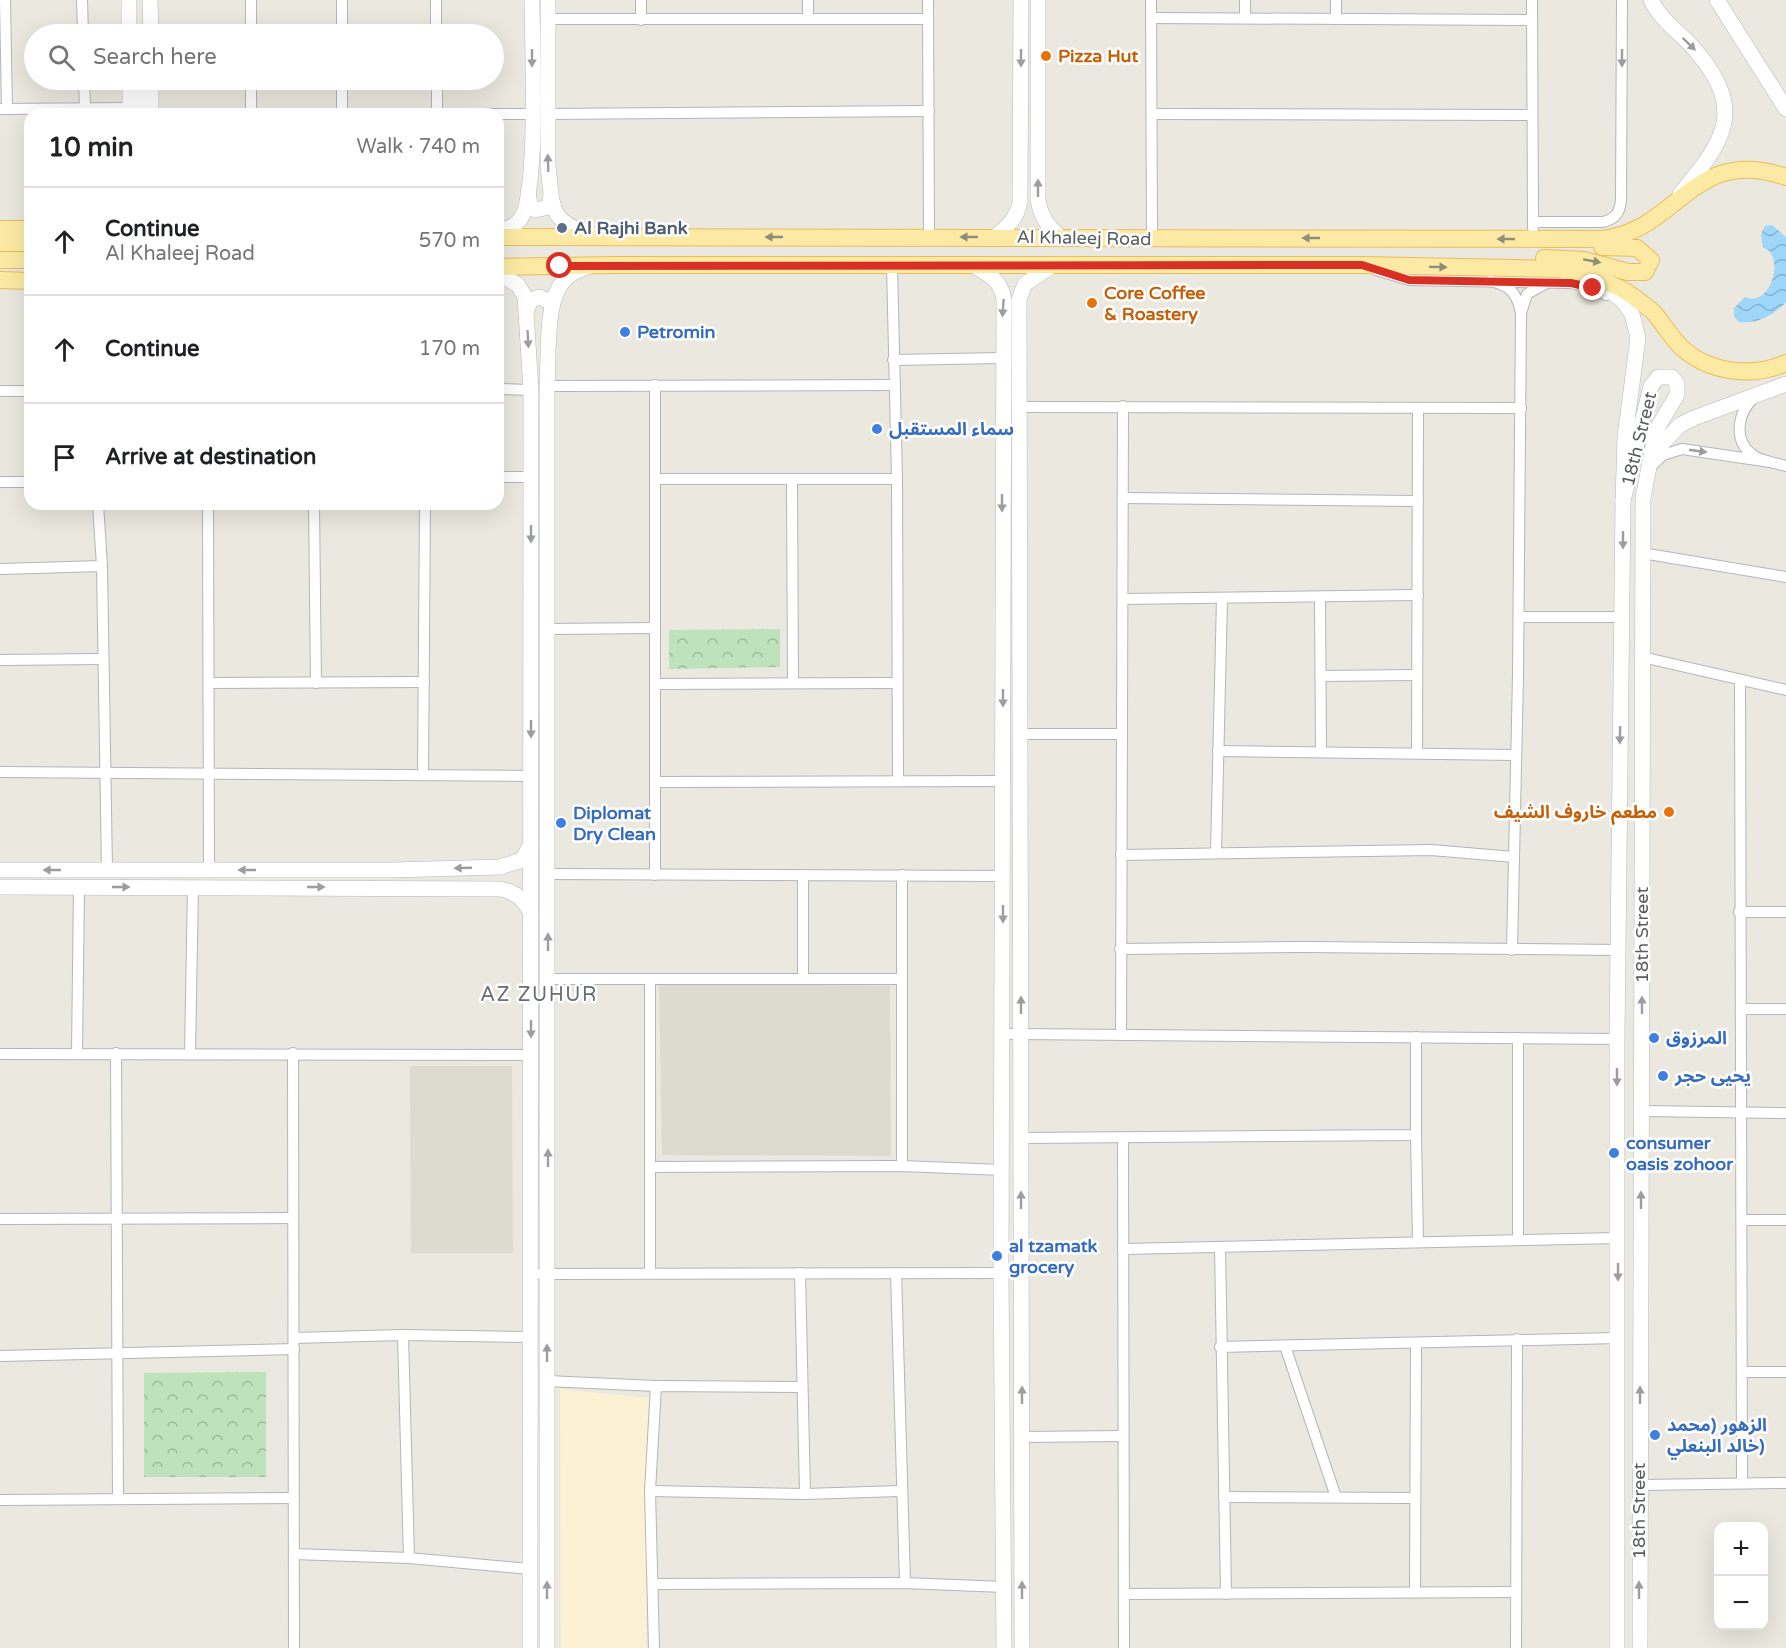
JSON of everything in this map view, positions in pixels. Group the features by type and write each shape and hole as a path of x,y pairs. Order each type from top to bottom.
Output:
{"main road":[{"name":"Al Khaleej Road","path":"504,239 995,237 1152,239 1533,230 1612,238 1635,230 1710,177 1724,172 1757,170 1786,177"},
{"path":"0,229 24,229"},
{"path":"1472,267 1510,259 1566,258 1601,263 1628,272 1645,272 1651,260 1637,248 1570,246 1533,230"},
{"path":"0,243 24,243"},
{"path":"504,259 560,266"},
{"path":"0,260 24,260"},
{"name":"Al Khaleej Road","path":"504,267 1362,265 1560,269 1586,275 1625,291 1655,314 1681,346 1694,357 1716,367 1745,372 1786,363"},
{"path":"0,280 24,281"}],"street":[{"path":"5,0 4,109 24,109"},
{"path":"82,0 83,24"},
{"path":"129,0 129,24"},
{"path":"150,0 151,24"},
{"path":"251,0 251,24"},
{"path":"342,0 342,24"},
{"path":"436,0 436,24"},
{"path":"504,229 522,217 528,192 532,114 532,0"},
{"path":"548,0 548,166 555,212 564,224 597,237"},
{"path":"640,20 641,0"},
{"path":"808,0 808,19"},
{"path":"928,0 929,237"},
{"path":"995,237 1010,225 1018,213 1020,202 1021,0"},
{"path":"1038,0 1038,200 1040,213 1047,226 1061,238"},
{"path":"1151,0 1152,239"},
{"path":"1245,0 1245,18"},
{"path":"1336,0 1336,19"},
{"path":"1532,0 1533,230 1610,221 1618,213 1621,200 1622,0"},
{"path":"1651,0 1668,24 1697,51 1718,84 1725,109 1722,137 1708,160 1669,207"},
{"path":"1717,0 1786,109"},
{"path":"1152,18 1532,20"},
{"path":"548,19 928,19"},
{"path":"84,90 85,108"},
{"path":"129,90 130,108"},
{"path":"136,90 141,108"},
{"path":"149,108 150,90"},
{"path":"251,90 251,108"},
{"path":"342,90 342,108"},
{"path":"436,90 437,108"},
{"path":"548,114 929,111"},
{"path":"504,114 532,114"},
{"path":"1152,114 1532,115"},
{"path":"528,192 530,205 540,210 546,209 551,204 551,191"},
{"path":"547,1648 547,386 552,308 556,291 563,280 591,265"},
{"path":"973,265 994,277 1000,284 1004,301 1002,336 1001,1273 1004,1648"},
{"path":"1362,265 1409,280 1571,283 1593,288 1612,299 1628,322 1632,354 1621,422 1619,467 1623,501"},
{"path":"892,266 897,479 898,781"},
{"path":"1022,1648 1019,346 1021,290 1032,278 1051,266"},
{"path":"1586,275 1623,301 1632,314 1638,338 1625,437 1623,501 1617,1039 1617,1648"},
{"path":"504,277 518,285 525,297 531,390 530,1648"},
{"path":"1490,281 1512,289 1519,302 1521,313 1519,617 1512,950"},
{"path":"1521,313 1527,294 1548,283"},
{"path":"527,309 531,300 539,297 549,301 552,308"},
{"path":"1002,336 1012,338 1019,346"},
{"path":"893,360 1002,358"},
{"name":"18th Street","path":"1623,501 1651,386 1658,376 1672,377 1677,382 1677,395 1656,430 1647,464 1643,498 1640,1648"},
{"path":"1647,464 1680,425 1786,384"},
{"path":"655,385 655,875"},
{"path":"547,386 895,385"},
{"path":"504,389 531,390"},
{"path":"0,391 24,391"},
{"path":"1759,394 1743,411 1740,434 1747,450 1754,456 1770,462"},
{"path":"1121,1035 1123,406"},
{"path":"1019,407 1521,408"},
{"path":"1417,753 1418,408"},
{"path":"1647,464 1663,455 1682,449 1786,466"},
{"path":"504,477 531,477"},
{"path":"656,479 897,479"},
{"path":"792,479 793,683"},
{"path":"0,482 24,482"},
{"path":"1123,498 1418,501"},
{"path":"98,510 102,566 107,870"},
{"path":"208,510 209,870"},
{"path":"314,510 316,683"},
{"path":"423,774 425,510"},
{"path":"1642,553 1786,577"},
{"path":"0,568 102,566"},
{"path":"1123,599 1418,595"},
{"path":"1320,597 1321,752"},
{"path":"1216,853 1222,598"},
{"path":"1519,617 1622,617 1629,621 1633,635 1634,698 1642,735"},
{"path":"548,629 654,628"},
{"path":"1642,657 1786,690"},
{"path":"0,660 103,659"},
{"path":"1321,676 1417,675"},
{"path":"1740,680 1738,912 1741,1009 1742,1483"},
{"path":"209,683 424,682"},
{"path":"655,684 897,683"},
{"path":"1020,734 1122,734"},
{"path":"1218,751 1516,755"},
{"path":"0,772 531,776 537,777 540,781 540,812 548,842"},
{"path":"655,782 1003,781"},
{"path":"0,870 500,867 522,860 531,844"},
{"path":"1121,855 1431,850 1514,857"},
{"path":"500,867 509,872 510,880 505,887 500,889"},
{"path":"548,874 1002,876"},
{"path":"803,875 803,979"},
{"path":"902,875 902,1166"},
{"path":"0,887 500,889 510,891 522,899 531,914"},
{"path":"77,1053 79,887"},
{"path":"190,1053 193,887"},
{"path":"1738,912 1786,912"},
{"path":"1120,949 1303,947 1618,950"},
{"path":"548,979 901,979"},
{"path":"651,979 651,1273"},
{"path":"1741,1009 1786,1009"},
{"path":"1003,1034 1617,1039"},
{"path":"1416,1037 1418,1242"},
{"path":"1518,1038 1518,1239"},
{"path":"116,1053 118,1499"},
{"path":"293,1053 294,1648"},
{"path":"0,1054 531,1055"},
{"path":"1642,1111 1786,1113"},
{"path":"1021,1138 1416,1135"},
{"path":"1123,1138 1124,1648"},
{"path":"651,1167 902,1166 1002,1170"},
{"path":"0,1219 293,1218"},
{"path":"1742,1220 1786,1220"},
{"path":"1123,1249 1618,1238"},
{"path":"1220,1246 1226,1594"},
{"path":"800,1273 805,1494"},
{"path":"896,1273 904,1583"},
{"path":"531,1274 1001,1273"},
{"path":"0,1356 118,1353 294,1344 403,1335 531,1337"},
{"path":"403,1335 409,1558"},
{"path":"1220,1347 1618,1338"},
{"path":"1516,1648 1517,1339"},
{"path":"1415,1592 1416,1342"},
{"path":"1285,1346 1336,1497"},
{"path":"1742,1372 1786,1372"},
{"path":"1618,1379 1627,1444 1629,1482 1633,1487 1639,1485 1786,1484"},
{"path":"547,1381 656,1386 802,1387"},
{"path":"654,1648 650,1491 656,1386"},
{"path":"1022,1437 1123,1436"},
{"path":"650,1491 805,1494 900,1491"},
{"path":"1224,1497 1415,1498"},
{"path":"0,1500 294,1498"},
{"path":"294,1554 409,1558 530,1569"},
{"path":"653,1584 904,1583 1004,1587"},
{"path":"1124,1594 1516,1592"}],"shaded area":[{"path":"659,983 890,986 891,1156 662,1155"},
{"path":"410,1066 512,1066 513,1253 411,1253"},
{"path":"560,1389 649,1398 646,1648 561,1648"}],"green space":[{"path":"780,629 780,667 669,669 669,630"},
{"path":"266,1372 266,1477 144,1477 144,1373"}],"water":[{"path":"1772,225 1786,237 1786,302 1765,318 1753,322 1740,322 1734,317 1734,308 1745,297 1754,299 1762,295 1772,280 1774,260 1770,252 1763,247 1761,234 1765,226"}],"place":[{"name":"Pizza Hut","path":"1046,56"},
{"name":"Al Rajhi Bank","path":"562,228"},
{"name":"Core Coffee & Roastery","path":"1092,303"},
{"name":"Petromin","path":"625,332"},
{"name":"سماء المستقبل","path":"877,429"},
{"name":"مطعم خاروف الشيف","path":"1669,812"},
{"name":"Diplomat Dry Clean","path":"561,823"},
{"name":"المرزوق","path":"1654,1038"},
{"name":"يحيى حجر","path":"1663,1076"},
{"name":"consumer oasis zohoor","path":"1614,1153"},
{"name":"al tzamatk grocery","path":"997,1256"},
{"name":"الزهور (محمد خالد البنعلي)","path":"1655,1435"}],"district":[{"name":"AZ ZUHUR","path":"539,994"}],"route":[{"path":"560,266 1362,265 1409,280 1571,283 1593,288"}]}
